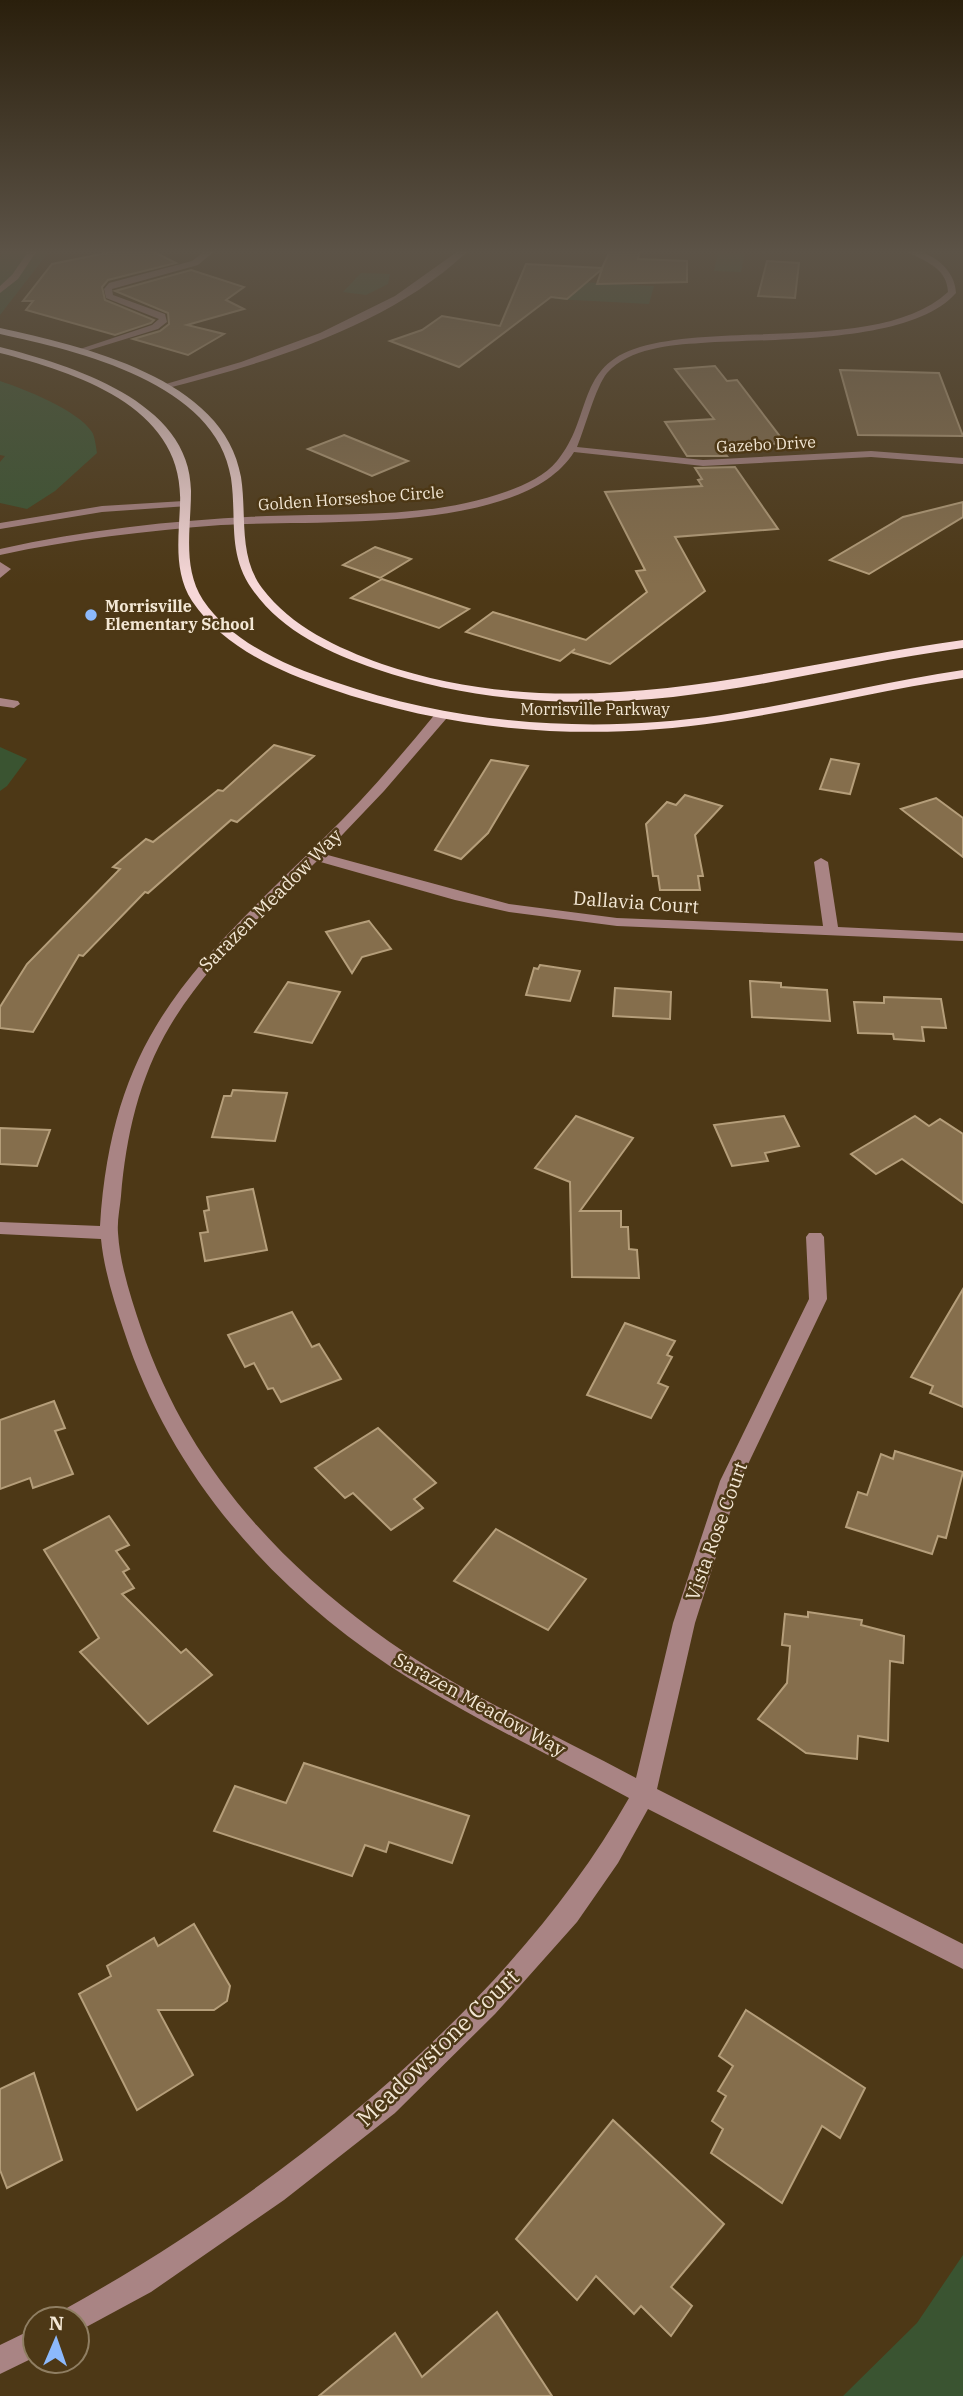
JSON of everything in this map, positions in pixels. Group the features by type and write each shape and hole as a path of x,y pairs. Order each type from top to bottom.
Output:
{"main road":[{"name":"Morrisville Parkway","path":"33,361 81,375 112,390 152,419 169,437 179,454 186,485 182,559 190,585 208,614 261,656 328,685 380,702 441,716 502,724 558,727 686,723 963,674"},
{"name":"Morrisville Parkway","path":"106,361 164,386 195,409 226,447 233,465 240,521 240,556 269,604 295,628 372,666 482,690 605,697 671,694 963,644"}],"street":[{"path":"164,386 248,361"},
{"name":"Golden Horseshoe Circle","path":"0,552 80,535 240,521 421,512 485,502 516,492 540,480 565,461 601,374 617,361"},
{"name":"Gazebo Drive","path":"571,449 703,463 871,454 963,461"},
{"path":"0,526 103,509 184,504"},
{"path":"0,565 5,569 0,575"},
{"name":"Sarazen Meadow Way","path":"441,716 396,771 315,856 222,944 164,1021 146,1057 122,1120 114,1165 109,1233 135,1344 170,1422 211,1485 263,1549 350,1626 417,1672 643,1794 963,1957"},
{"name":"Dallavia Court","path":"315,856 460,897 563,917 963,937"},
{"path":"821,862 831,932"},
{"path":"0,1228 109,1233"},
{"name":"Vista Rose Court","path":"643,1794 684,1623 730,1481 818,1299 815,1237"},
{"name":"Meadowstone Court","path":"91,2310 141,2282 274,2189 386,2104 486,2005 568,1914 610,1855 643,1794"},
{"path":"0,2360 21,2349"}],"green space":[{"path":"0,381 63,408 85,424 92,432 95,442 97,453 55,491 27,509 0,503 0,462 5,456 0,455"},
{"path":"0,747 27,759 7,786 0,791"},
{"path":"963,2255 963,2396 843,2396 917,2323"}],"building":[{"path":"443,361 467,361 459,367"},
{"path":"715,366 727,381 737,380 785,443 721,448 727,456 687,456 665,422 714,419 675,369"},
{"path":"840,370 939,373 963,436 858,435"},
{"path":"344,435 408,461 372,476 308,449"},
{"path":"735,467 778,529 675,537 705,591 610,664 571,652 560,661 466,632 493,612 586,640 647,592 636,571 645,570 605,492 702,486 698,480 702,479 695,468"},
{"path":"963,502 963,517 869,574 830,560 903,517"},
{"path":"375,547 411,559 380,578 343,565"},
{"path":"382,579 469,609 439,628 351,598"},
{"path":"274,745 314,756 237,822 231,820 148,893 145,892 83,956 79,955 33,1032 0,1028 0,1007 27,964 120,869 113,867 146,839 153,842 218,790 223,791"},
{"path":"831,759 859,764 850,794 820,789"},
{"path":"491,760 528,766 488,833 461,859 435,850"},
{"path":"685,795 722,806 695,835 703,876 698,876 700,890 660,890 658,876 653,876 646,824 667,802 676,805"},
{"path":"936,798 963,818 963,857 901,809"},
{"path":"369,921 391,949 362,957 352,973 326,932"},
{"path":"540,965 580,971 570,1001 526,995 534,968 538,969"},
{"path":"750,981 781,983 781,987 827,990 830,1021 752,1017"},
{"path":"288,982 340,992 312,1043 255,1032"},
{"path":"615,988 671,992 670,1019 613,1016"},
{"path":"884,997 941,999 946,1028 922,1027 924,1041 894,1039 893,1034 858,1033 854,1002 884,1003"},
{"path":"233,1090 287,1093 275,1141 212,1137 224,1096 231,1096"},
{"path":"576,1116 633,1138 580,1211 621,1211 621,1227 628,1227 629,1249 637,1250 639,1278 572,1277 570,1182 535,1168"},
{"path":"784,1116 799,1146 765,1153 768,1161 732,1166 714,1125"},
{"path":"915,1116 929,1126 940,1119 963,1134 963,1203 902,1159 876,1174 851,1154"},
{"path":"0,1128 50,1130 37,1166 0,1164"},
{"path":"253,1189 267,1250 205,1261 200,1233 208,1232 204,1211 209,1210 207,1197"},
{"path":"963,1289 963,1407 930,1393 933,1386 911,1377"},
{"path":"292,1312 312,1347 319,1344 341,1379 281,1402 273,1388 268,1389 254,1363 245,1367 228,1335"},
{"path":"625,1323 675,1341 667,1355 672,1357 658,1383 668,1387 651,1418 587,1395"},
{"path":"54,1401 65,1428 55,1431 73,1474 33,1488 30,1478 0,1489 0,1420"},
{"path":"378,1428 436,1483 414,1499 423,1508 391,1530 353,1493 345,1498 315,1468"},
{"path":"895,1451 963,1472 946,1538 938,1536 932,1554 846,1527 858,1492 867,1495 881,1454 893,1459"},
{"path":"109,1516 129,1545 116,1551 129,1569 123,1572 134,1588 122,1594 181,1653 186,1649 212,1675 148,1724 80,1652 99,1638 44,1550"},
{"path":"496,1529 586,1579 548,1630 454,1581"},
{"path":"808,1612 862,1620 861,1625 904,1636 903,1663 890,1661 888,1741 858,1736 857,1759 806,1753 758,1719 787,1683 790,1646 782,1645 785,1614 808,1617"},
{"path":"304,1763 469,1816 452,1863 389,1842 386,1852 365,1845 352,1876 214,1831 235,1786 286,1803"},
{"path":"194,1924 230,1986 227,2001 214,2010 158,2010 193,2075 137,2110 79,1994 111,1976 107,1966 154,1938 158,1946"},
{"path":"746,2010 865,2088 840,2138 822,2126 782,2203 711,2153 723,2129 712,2121 726,2096 718,2091 733,2066 719,2056"},
{"path":"34,2073 62,2160 7,2188 0,2170 0,2089"},
{"path":"613,2120 724,2224 671,2287 692,2306 671,2336 641,2306 634,2314 596,2276 577,2300 516,2239"},
{"path":"497,2312 552,2396 319,2396 395,2333 422,2377"}],"place":[{"name":"Morrisville Elementary School","path":"91,615"}]}
